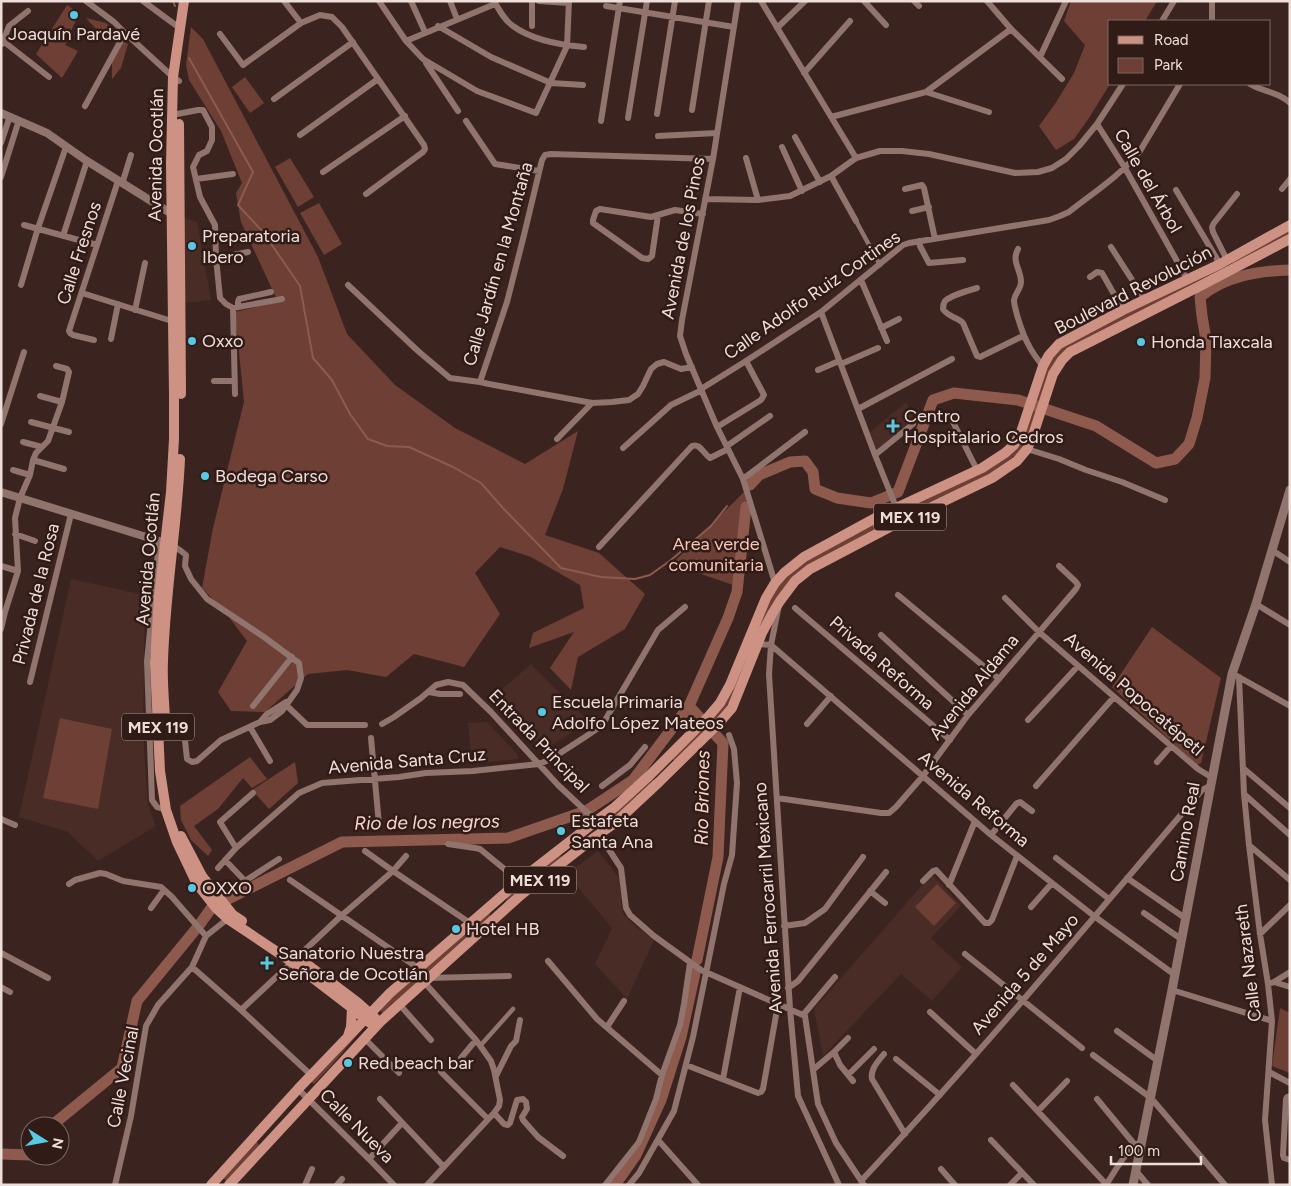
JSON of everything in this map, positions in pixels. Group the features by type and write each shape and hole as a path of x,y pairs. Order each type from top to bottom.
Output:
{"main road":[{"name":"Avenida Ocotlán","path":"184,1 176,79 175,215 177,322 174,439 171,492 159,597 155,663 160,771 166,810 177,842 197,884 213,897 231,917 294,960 355,1005 377,1024"},
{"name":"Avenida Ocotlán","path":"182,29 190,1"},
{"name":"Boulevard Revolución","path":"669,756 725,695 764,605 775,583 784,573 804,557 881,515 895,503 977,470 1005,453 1014,445 1024,426 1043,366 1049,355 1059,344 1223,262 1290,225"},
{"name":"Boulevard Revolución","path":"678,764 732,708 772,614 795,581 810,569 888,528 992,478 1017,461 1027,450 1036,430 1053,374 1070,352 1290,239"},
{"name":"Camino Real","path":"1133,1185 1138,1144 1151,1098 1210,782 1235,675 1290,490"},
{"path":"881,515 888,528"},
{"name":"Avenida Ocotlán","path":"166,543 163,662 167,770 173,813 181,835 213,897"},
{"path":"669,756 678,764"},
{"name":"MEX 119","path":"211,1185 347,1036 390,993 592,819 615,808 669,756"},
{"name":"MEX 119","path":"229,1185 377,1024 522,894 615,822 678,764"},
{"path":"651,774 659,782"},
{"path":"501,914 496,912 496,908 510,890"},
{"path":"347,1036 351,1027 355,1005 372,1002 390,993"},
{"path":"261,1129 272,1139"}],"street":[{"path":"86,1 114,22 176,79"},
{"path":"143,1 182,29"},
{"path":"284,1 301,23"},
{"path":"379,1 406,41 423,59 458,111"},
{"path":"411,1 425,32"},
{"path":"450,1 457,19"},
{"path":"532,1 532,26"},
{"path":"423,59 477,91 536,113 567,46 568,2 539,1"},
{"path":"628,118 647,1"},
{"path":"657,114 675,1"},
{"path":"692,110 709,1"},
{"name":"Avenida de los Pinos","path":"738,1 713,159 680,336 717,427 743,479 775,583"},
{"path":"761,1 856,158"},
{"path":"776,28 805,1"},
{"path":"864,1 886,25"},
{"path":"987,1 1062,79"},
{"path":"1040,57 1066,1"},
{"path":"1163,20 1174,1"},
{"path":"1212,1 1212,20"},
{"path":"406,41 495,2 512,26 531,36 567,46 584,47"},
{"path":"600,121 620,5"},
{"path":"606,6 620,5 645,13 734,27"},
{"path":"28,11 9,26 2,43 49,76"},
{"path":"220,34 243,65 301,23 320,15 332,17 342,27 425,149 366,194"},
{"path":"804,73 850,21"},
{"path":"438,26 490,57 551,83 583,84"},
{"path":"831,117 926,92 1012,29"},
{"path":"85,106 125,33"},
{"path":"274,99 352,42"},
{"path":"300,135 378,79"},
{"path":"705,199 758,200 790,196 831,176 856,158 880,151 929,154 1015,173 1038,172 1052,168 1066,159 1079,146 1097,124 1122,85"},
{"name":"Calle Adolfo Ruiz Cortines","path":"624,448 671,405 702,390 821,312 903,245 1049,220 1069,212 1125,168 1140,151 1179,85"},
{"path":"1252,85 1279,95 1290,102"},
{"path":"926,92 989,112"},
{"path":"176,114 203,110 212,127 212,140 207,151 199,155 193,167 200,197 215,226 220,298 226,304 236,308 282,299"},
{"path":"1,113 47,133 87,161 175,215"},
{"path":"1,143 10,116"},
{"path":"324,172 404,116"},
{"path":"1,177 19,120"},
{"path":"466,121 495,164 539,171"},
{"name":"Calle del Árbol","path":"1097,124 1125,168 1187,279"},
{"path":"658,136 717,133"},
{"path":"795,137 820,182"},
{"path":"21,285 38,228 66,147"},
{"path":"782,147 802,191"},
{"name":"Calle Jardín en la Montaña","path":"480,382 507,302 539,171 545,154 713,159"},
{"name":"Calle Fresnos","path":"94,340 70,334 69,330 97,245 131,155"},
{"path":"746,158 758,200"},
{"path":"63,236 87,161"},
{"path":"196,179 233,174"},
{"path":"831,176 880,265"},
{"path":"1282,189 1290,180"},
{"path":"905,189 922,185 924,188 935,238"},
{"path":"1176,190 1223,262"},
{"path":"1223,262 1212,227 1237,194"},
{"path":"912,211 929,208"},
{"path":"658,215 652,256 648,259 642,258 593,223 598,209 651,217 675,210 703,214"},
{"path":"24,225 97,245"},
{"path":"919,241 929,262 963,260"},
{"path":"1111,246 1145,300"},
{"path":"1018,248 1015,257 1021,282 1014,302 1023,336 1043,366"},
{"path":"216,258 248,252"},
{"path":"135,310 145,263"},
{"path":"1090,277 1097,272 1102,273 1124,310"},
{"path":"861,280 887,341"},
{"path":"348,285 418,351 450,378 592,403 629,400 638,394 651,369 657,364 664,362 681,370 692,367"},
{"path":"977,288 947,299 943,309 946,314 963,323 977,356 980,357 1023,336"},
{"path":"235,394 236,308 239,299 271,292"},
{"path":"82,293 177,322"},
{"path":"111,339 118,304"},
{"path":"821,312 895,503"},
{"path":"882,328 899,319"},
{"path":"818,370 878,348"},
{"path":"1,424 24,352"},
{"path":"858,409 952,360"},
{"path":"717,427 761,400 764,395 746,361"},
{"path":"1,629 3,611 18,571 15,518 20,498 30,475 36,453 48,441 62,402 69,370 56,366"},
{"path":"214,381 234,381"},
{"path":"40,396 62,402"},
{"path":"557,439 592,403"},
{"path":"599,547 692,446 698,446 710,458 770,416"},
{"path":"31,422 70,432"},
{"path":"953,422 977,470"},
{"path":"875,455 913,424"},
{"path":"743,479 805,432"},
{"path":"23,442 42,447"},
{"path":"1027,450 1059,459 1165,500"},
{"path":"33,460 64,469"},
{"path":"13,470 30,475"},
{"path":"1,492 166,543 181,551 186,556 185,566 191,579 206,599 299,663 301,678 297,690 286,703 260,722 221,740 197,761 192,762 188,759 183,722"},
{"name":"Privada de la Rosa","path":"30,682 71,514"},
{"path":"15,534 35,541"},
{"path":"1272,550 1290,562"},
{"path":"1,566 18,571"},
{"name":"Avenida Aldama","path":"776,798 889,813 923,776 968,715 1076,589 1078,585 1076,582 1060,566"},
{"path":"898,595 999,679"},
{"name":"Avenida Popocatépetl","path":"1004,598 1039,632 1198,769 1210,782"},
{"name":"Avenida Ferrocarril Mexicano","path":"780,601 771,644 769,674 788,988 798,1096 839,1185"},
{"path":"1256,604 1290,625"},
{"path":"540,764 551,759 601,726 658,630 685,607"},
{"name":"Privada Reforma","path":"795,608 950,740"},
{"path":"881,635 968,715"},
{"path":"758,644 771,644"},
{"name":"Avenida Reforma","path":"771,644 991,835 1094,916 1175,975"},
{"path":"253,706 292,657"},
{"path":"1028,720 1078,666"},
{"path":"1235,675 1290,706"},
{"name":"Calle Nazareth","path":"1235,675 1249,845 1260,934 1271,983 1270,1072 1265,1120 1272,1185"},
{"name":"Entrada Principal","path":"428,692 436,685 448,682 463,685 474,694 592,819 621,868 626,908 630,915 654,936 690,963 706,972 804,1015"},
{"path":"382,724 428,692 460,694"},
{"path":"807,724 831,696"},
{"path":"1036,786 1113,696"},
{"path":"286,703 306,726 365,725"},
{"path":"250,727 270,761"},
{"path":"629,1185 674,1111 693,1037 724,884 732,855 737,783 734,749 730,735"},
{"path":"371,738 378,824"},
{"path":"1157,762 1171,746"},
{"path":"602,786 630,765 645,747"},
{"name":"Avenida Santa Cruz","path":"218,868 236,848 299,792 322,783 540,764"},
{"path":"1243,768 1290,808"},
{"name":"Avenida 5 de Mayo","path":"863,1184 1210,782"},
{"path":"236,848 220,822 253,794"},
{"path":"1244,794 1290,835"},
{"path":"991,835 1017,803 1020,802 1032,811"},
{"path":"1,819 15,825"},
{"path":"949,885 975,821"},
{"path":"448,844 480,850 519,881"},
{"path":"1249,845 1290,880"},
{"path":"365,851 470,923"},
{"path":"241,1010 341,916 393,871 406,856"},
{"path":"923,881 936,870 985,923 989,923 992,920 1018,856"},
{"path":"784,926 805,924 825,909 863,857"},
{"path":"1056,858 1109,899"},
{"path":"225,860 244,881 279,859"},
{"path":"788,988 798,981 886,872"},
{"path":"69,884 75,880 100,873 123,881 161,887 206,936"},
{"path":"1127,878 1185,918"},
{"path":"290,880 418,968"},
{"path":"1031,907 1052,882"},
{"path":"151,908 164,890"},
{"path":"870,892 885,903"},
{"path":"1260,934 1290,905"},
{"path":"1144,913 1181,939"},
{"name":"Calle Vecinal","path":"114,1185 131,1116 146,1026 158,1005 192,967 206,936 231,917"},
{"path":"1,954 48,978"},
{"path":"965,954 1082,1048"},
{"path":"548,961 597,1019 662,1075"},
{"path":"605,1185 639,1142 656,1098 680,1025 690,963"},
{"path":"192,967 311,1075"},
{"path":"1271,983 1290,972"},
{"path":"426,980 509,976"},
{"path":"835,977 804,1015 818,1104 836,1144 863,1184"},
{"path":"426,980 491,1061 500,1100 494,1114 427,1185"},
{"path":"1271,983 1290,987"},
{"path":"1,987 10,992"},
{"path":"722,1079 740,987"},
{"path":"1172,990 1272,1021"},
{"path":"607,1028 624,1001"},
{"path":"400,1004 431,1040"},
{"path":"686,1065 758,1093 761,1092 778,1004"},
{"path":"461,1058 513,1009"},
{"path":"930,1012 976,1054"},
{"path":"496,1076 511,1046 516,1041 520,1020"},
{"path":"1117,1031 1158,1061"},
{"path":"364,1038 400,1073"},
{"path":"814,1070 848,1038"},
{"path":"848,1075 874,1049"},
{"path":"834,1052 840,1065 853,1081"},
{"path":"884,1054 871,1076 905,1134"},
{"path":"1093,1055 1151,1098 1225,1185"},
{"path":"896,1059 940,1095"},
{"path":"441,1072 488,1119"},
{"path":"1270,1072 1290,1082"},
{"path":"1038,1111 1067,1081"},
{"path":"1013,1085 1106,1184 1124,1159 1138,1144 1097,1099"},
{"name":"Calle Nueva","path":"298,1089 394,1185"},
{"path":"1290,1096 1286,1099 1288,1116 1283,1155 1284,1158 1290,1160"},
{"path":"380,1099 444,1167"},
{"path":"494,1114 504,1124 508,1125 517,1100 522,1099 526,1102 527,1109 522,1117 523,1120 538,1137 563,1156"},
{"path":"369,1159 402,1123"},
{"path":"658,1140 698,1185"},
{"path":"991,1140 1034,1185"},
{"path":"305,1185 312,1169"},
{"path":"942,1169 955,1185"},
{"path":"1136,1171 1148,1185"},
{"path":"1010,1185 1022,1173"},
{"path":"337,1185 342,1179"}],"shaded area":[{"name":"Preparatoria Ibero","path":"182,217 197,222 211,300 184,303"},
{"name":"Centro Hospitalario Cedros","path":"906,402 915,421 877,451 870,432"},
{"path":"71,579 145,595 143,734 148,805 156,826 98,861 68,832 19,817"},
{"name":"Escuela Primaria Adolfo López Mateos","path":"531,664 587,720 574,731 544,750 491,699"},
{"path":"487,722 518,755 518,759 472,764 468,723"},
{"path":"598,851 619,878 623,914 654,940 627,999 595,964 612,928 567,874"},
{"path":"932,874 961,906 931,938 962,967 932,1001 901,974 823,1056 814,1009"}],"green space":[{"path":"1071,1 1157,1 1146,20 1108,20 1109,85 1074,139 1056,150 1039,126 1074,73 1085,45 1064,21"},
{"path":"67,5 79,13 65,45 78,51 62,78 36,54"},
{"path":"86,18 106,23 120,36 115,43 109,35 97,30"},
{"path":"191,27 203,39 318,257 347,334 395,385 455,428 525,464 578,431 563,489 545,535 599,553 645,594 625,629 578,657 571,690 550,668 574,632 529,648 533,633 584,608 580,585 531,557 500,547 475,573 500,614 464,667 414,654 386,677 347,670 308,674 265,712 231,711 218,692 247,641 225,612 202,588 213,528 244,402 235,312 278,302 241,222 236,193 242,183 221,131 189,80 186,65"},
{"path":"123,40 128,44 121,68 112,79 112,60"},
{"path":"245,77 264,103 250,113 232,87"},
{"path":"290,158 314,197 298,207 275,167"},
{"path":"319,203 342,244 324,255 300,213"},
{"path":"1290,227 1290,234 1234,265 1230,260"},
{"path":"1218,267 1220,273 1068,350 1028,436 1017,454 988,475 890,521 887,515 1006,455 1039,382 1054,355 1064,345"},
{"name":"Area verde comunitaria","path":"745,491 747,495 736,586 672,564"},
{"path":"880,518 884,527 810,567 783,592 736,696 677,764 670,756 716,709 760,618 779,585 806,560"},
{"path":"1152,627 1221,678 1201,763 1197,765 1112,687"},
{"path":"60,718 112,729 98,809 43,798"},
{"path":"250,757 267,779 252,788 243,778 218,809 194,826 212,850 208,856 191,840 181,820 180,806"},
{"path":"295,762 298,783 269,809 252,790"},
{"path":"652,779 655,782 622,812 605,825 602,822"},
{"path":"560,852 561,857 504,905 510,892"},
{"path":"937,884 956,903 934,926 915,907"},
{"path":"490,909 490,919 384,1015 379,1009"},
{"path":"1280,1008 1290,1013 1290,1073 1272,1066"},
{"path":"364,1027 314,1084 310,1081"},
{"path":"256,1141 260,1146 228,1182 223,1178"}],"waterway":[{"path":"173,1 175,6"},
{"path":"189,58 253,172 238,205 263,232 300,286 313,358 332,380 350,414 368,439 387,446 409,447 453,467 481,483 561,568 601,577 635,579 650,575 711,526 727,506"},
{"name":"Rio Briones","path":"750,485 759,475 790,462 805,461 813,472 815,489 837,498 871,503 898,492 933,400 954,393 1018,400 1096,426 1156,463 1175,459 1189,444 1197,418 1205,378 1206,340 1200,297 1231,279 1254,273 1290,270"},
{"name":"Rio Briones","path":"697,960 718,857 723,743 689,706 728,618 737,592 746,507"},
{"name":"Rio de los negros","path":"200,924 212,907 342,842 508,838 586,811 633,780 689,706"},
{"name":"Rio de los negros","path":"63,1116 122,1068 137,1001 196,929"},
{"name":"Rio Briones","path":"615,1185 636,1155 661,1100 681,1037 695,973"},
{"name":"Rio de los negros","path":"1,1154 20,1155"}],"place":[{"name":"Joaquín Pardavé","path":"74,15"},
{"name":"Preparatoria Ibero","path":"192,246"},
{"name":"Oxxo","path":"192,341"},
{"name":"Honda Tlaxcala","path":"1141,342"},
{"name":"Centro Hospitalario Cedros","path":"893,426"},
{"name":"Bodega Carso","path":"205,476"},
{"name":"Escuela Primaria Adolfo López Mateos","path":"542,712"},
{"name":"Estafeta Santa Ana","path":"561,831"},
{"name":"OXXO","path":"192,888"},
{"name":"Hotel HB","path":"456,929"},
{"name":"Sanatorio Nuestra Señora de Ocotlán","path":"267,963"},
{"name":"Red beach bar","path":"348,1063"}]}
